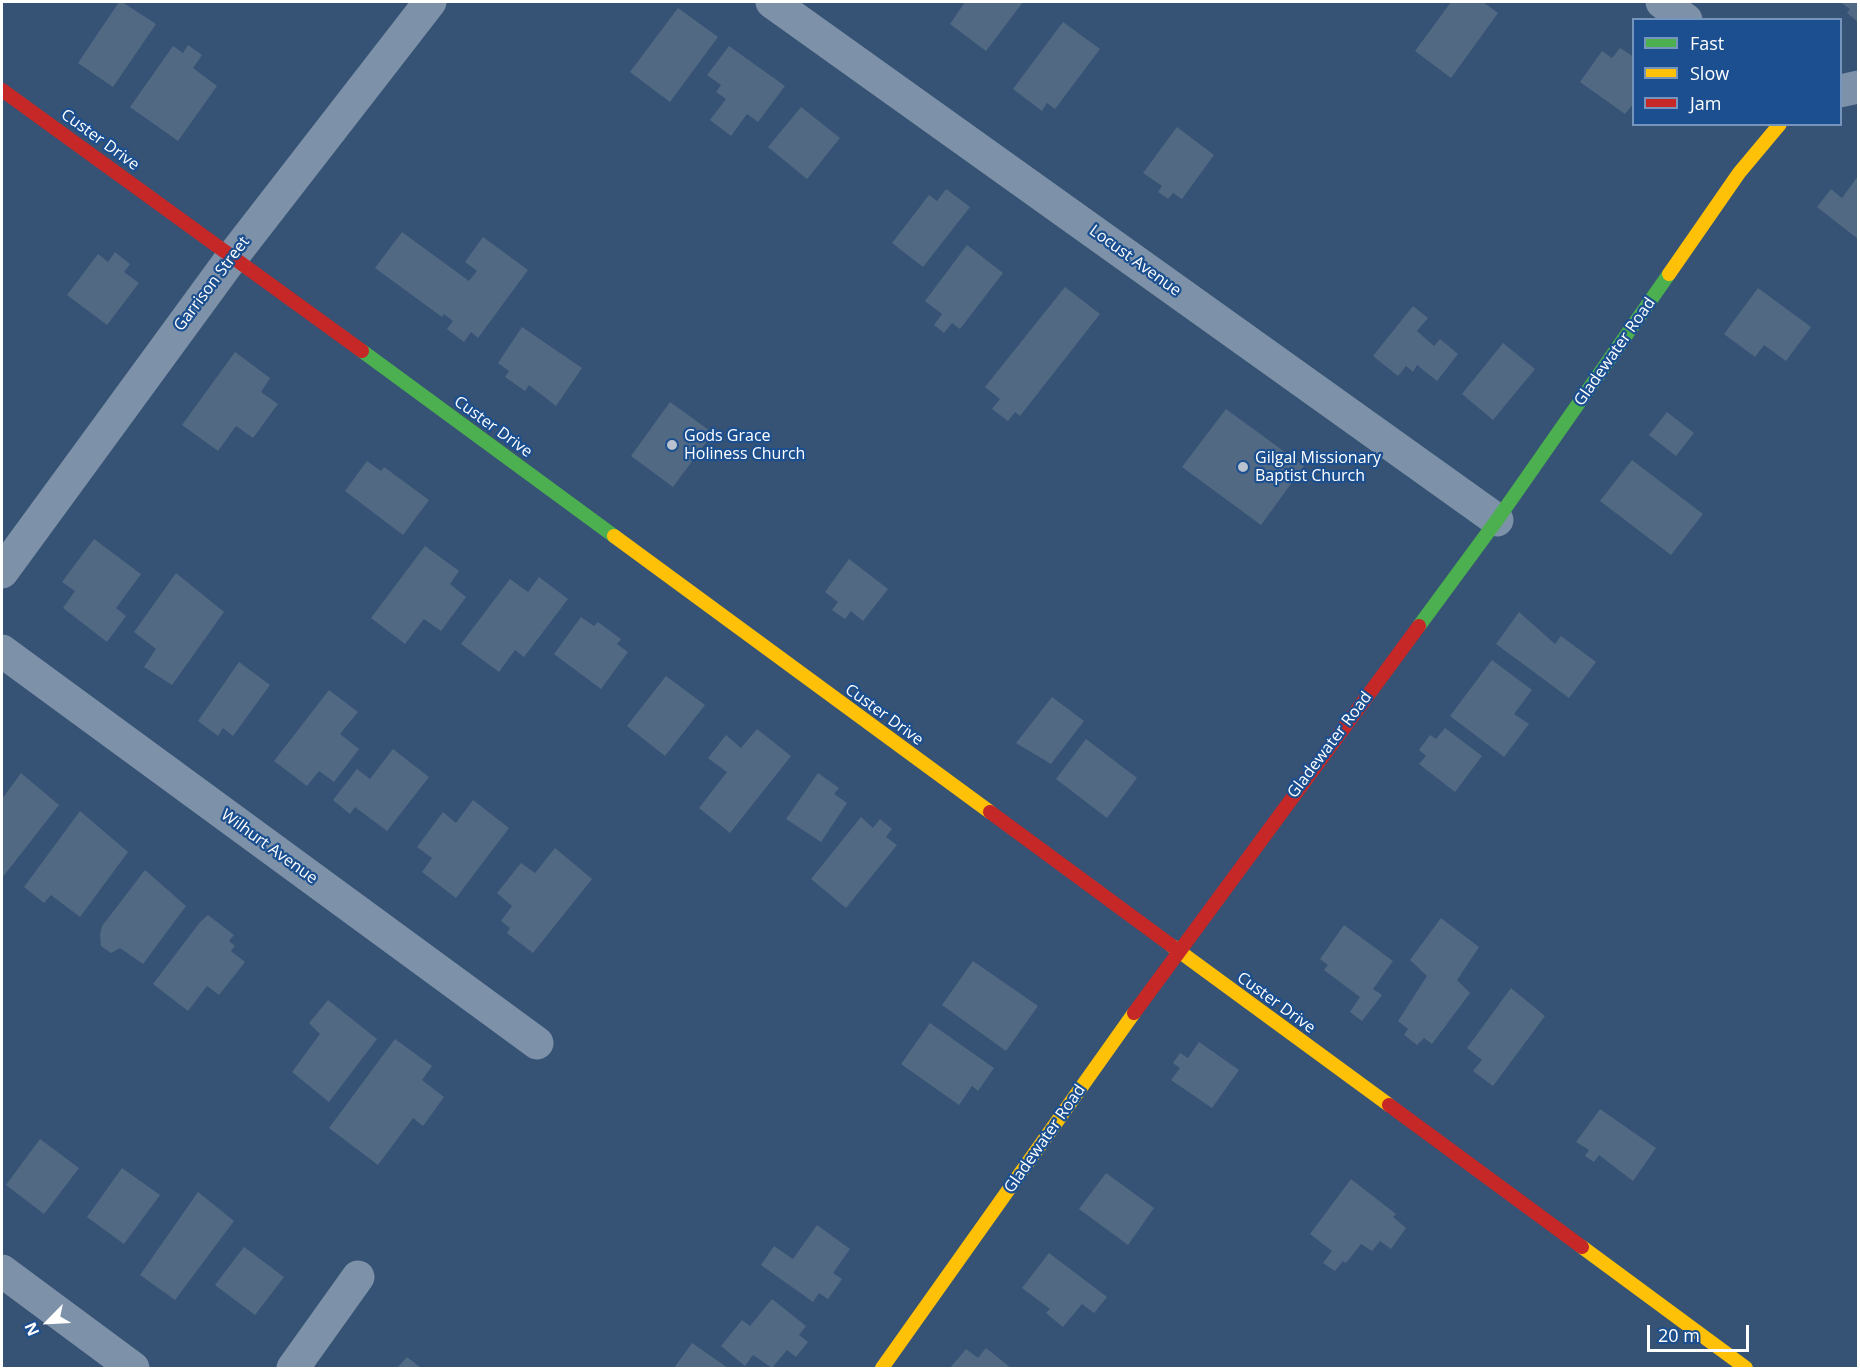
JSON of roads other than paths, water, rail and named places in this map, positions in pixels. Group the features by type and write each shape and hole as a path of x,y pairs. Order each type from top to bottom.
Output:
{"street":[{"name":"Garrison Street","path":"2,572 233,256 430,2"},
{"name":"Locust Avenue","path":"772,2 1497,520"},
{"path":"1662,2 1683,18"},
{"path":"1842,91 1858,87"},
{"name":"Custer Drive","path":"2,90 233,256 1746,1368"},
{"name":"Gladewater Road","path":"882,1368 1178,951 1497,520 1739,173 1778,126"},
{"name":"Wilhurt Avenue","path":"2,651 537,1043"},
{"path":"2,1271 133,1368"},
{"path":"293,1368 358,1277"}],"place":[{"name":"Gods Grace Holiness Church","path":"672,445"},
{"name":"Gilgal Missionary Baptist Church","path":"1243,467"}]}
